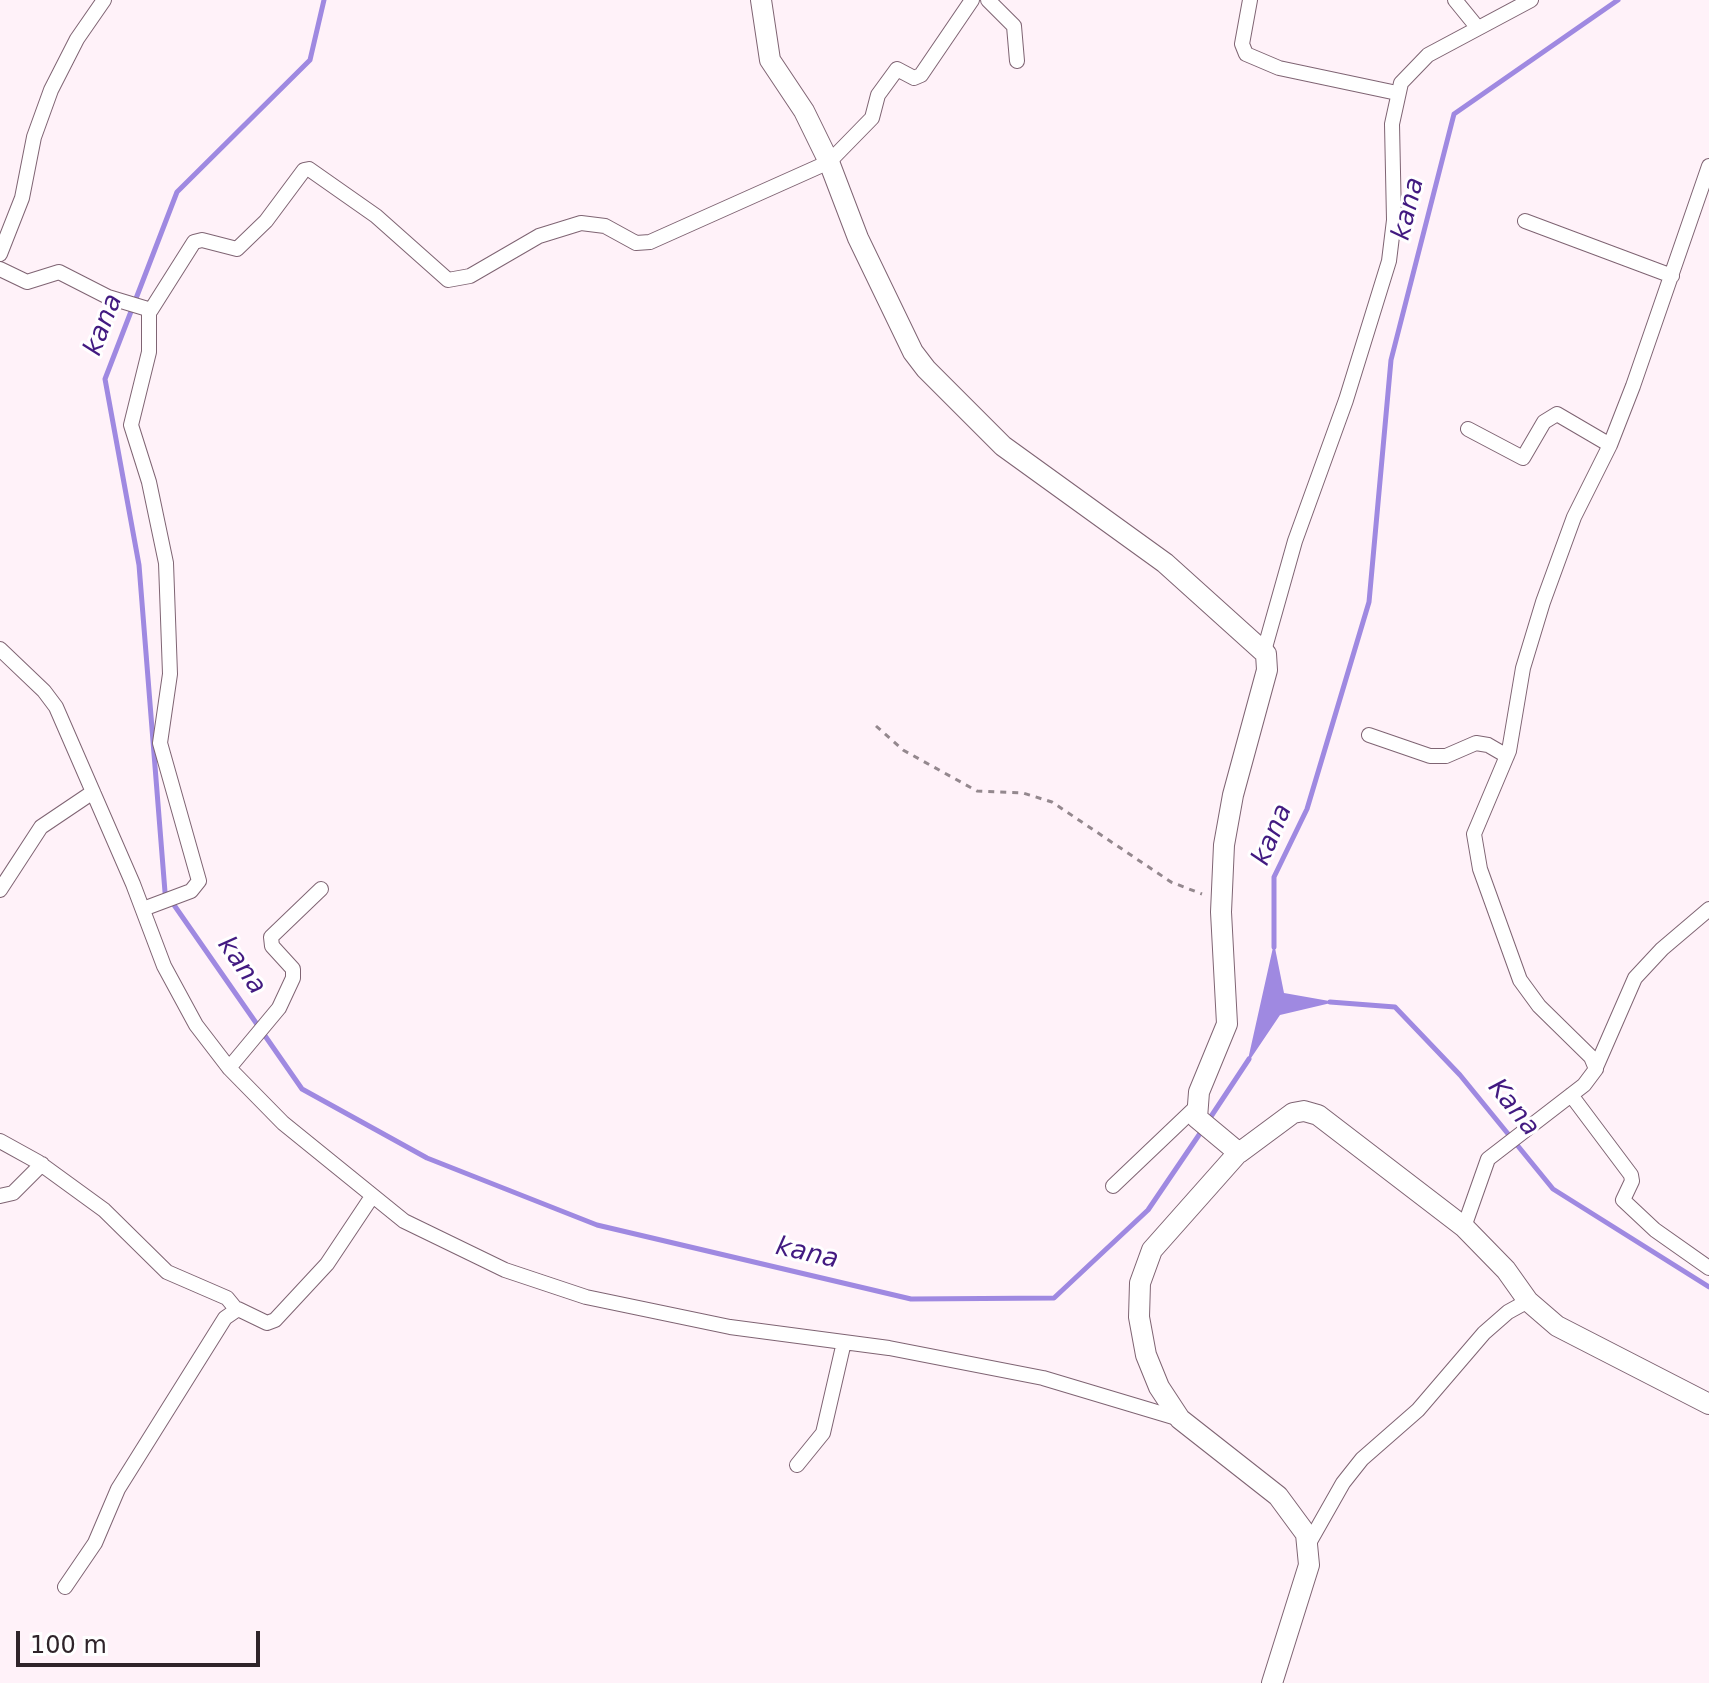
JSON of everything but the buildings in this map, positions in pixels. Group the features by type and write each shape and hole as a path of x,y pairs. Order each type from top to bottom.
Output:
{"street":[{"path":"0,254 22,198 34,137 51,90 77,39 104,0"},
{"path":"761,0 764,38 777,70 804,111 829,162 873,270 913,352 934,378 1003,446 1165,563 1264,651"},
{"path":"148,907 191,891 198,885 199,878 160,743 170,674 166,563 149,482 131,425 149,352 147,310 163,294 194,242 202,240 237,249 266,221 306,169 319,173 376,216 443,279 470,276 539,236 581,223 599,223 636,243 650,242 829,162 872,118 879,93 897,69 914,78 921,75 972,0"},
{"path":"988,0 1014,26 1017,61"},
{"path":"1250,0 1242,44 1246,54 1279,68 1397,93"},
{"path":"1455,0 1477,27"},
{"path":"1113,1186 1199,1115 1227,1024 1221,899 1226,824 1267,670 1264,651 1295,541 1346,400 1389,261 1394,220 1392,124 1397,93 1413,67 1477,27 1531,0"},
{"path":"1597,1065 1539,1006 1520,980 1474,852 1477,823 1507,756 1518,713 1523,668 1543,602 1574,517 1610,445 1709,166"},
{"path":"1525,221 1672,276"},
{"path":"0,269 27,282 59,272 108,297 147,310"},
{"path":"1468,429 1523,458 1544,422 1557,414 1610,445"},
{"path":"0,649 51,699 148,907 185,1009 283,1123 371,1198 427,1234 553,1288 730,1327 844,1342 1043,1378 1180,1419"},
{"path":"1369,735 1430,756 1446,756 1476,743 1488,745 1507,756"},
{"path":"0,890 46,822 93,792"},
{"path":"0,857 14,867"},
{"path":"233,1064 279,1008 294,973 272,946 271,937 321,889"},
{"path":"1464,1227 1483,1167 1496,1150 1589,1080 1635,978 1662,949 1709,909"},
{"path":"1571,1095 1632,1178 1623,1200 1655,1230 1709,1268"},
{"path":"1309,1543 1301,1524 1278,1496 1180,1419 1159,1387 1146,1355 1139,1317 1140,1283 1159,1238 1232,1149 1293,1113 1311,1112 1347,1134 1464,1227 1506,1270 1528,1301 1557,1326 1709,1404"},
{"path":"1199,1115 1232,1149"},
{"path":"0,1141 42,1164 104,1210 159,1267 181,1280 227,1298 236,1309 267,1323 275,1320 327,1264 371,1198"},
{"path":"0,1196 13,1193 42,1164"},
{"path":"1272,1683 1307,1573 1309,1543 1343,1483 1362,1459 1418,1410 1484,1333 1508,1312 1528,1301"},
{"path":"65,1587 95,1543 125,1478 225,1318 236,1309"},
{"path":"797,1465 823,1433 844,1342"}],"path":[{"path":"876,726 903,750 970,788 983,792 1029,794 1052,802 1171,882 1221,899"}],"shaded area":[{"path":"1274,943 1284,993 1335,1002 1280,1015 1247,1064"}],"waterway":[{"name":"kana","path":"324,0 310,60 177,192 105,379 139,565 165,892 302,1089 427,1158 597,1225 911,1299 1054,1298 1148,1210 1203,1129"},
{"name":"kana","path":"1274,947 1274,877 1307,809 1369,602 1391,360 1454,114 1618,0"},
{"name":"Kana","path":"1330,1002 1395,1007 1460,1075 1553,1189 1709,1287"},
{"name":"kana","path":"1208,1121 1249,1059"}]}
